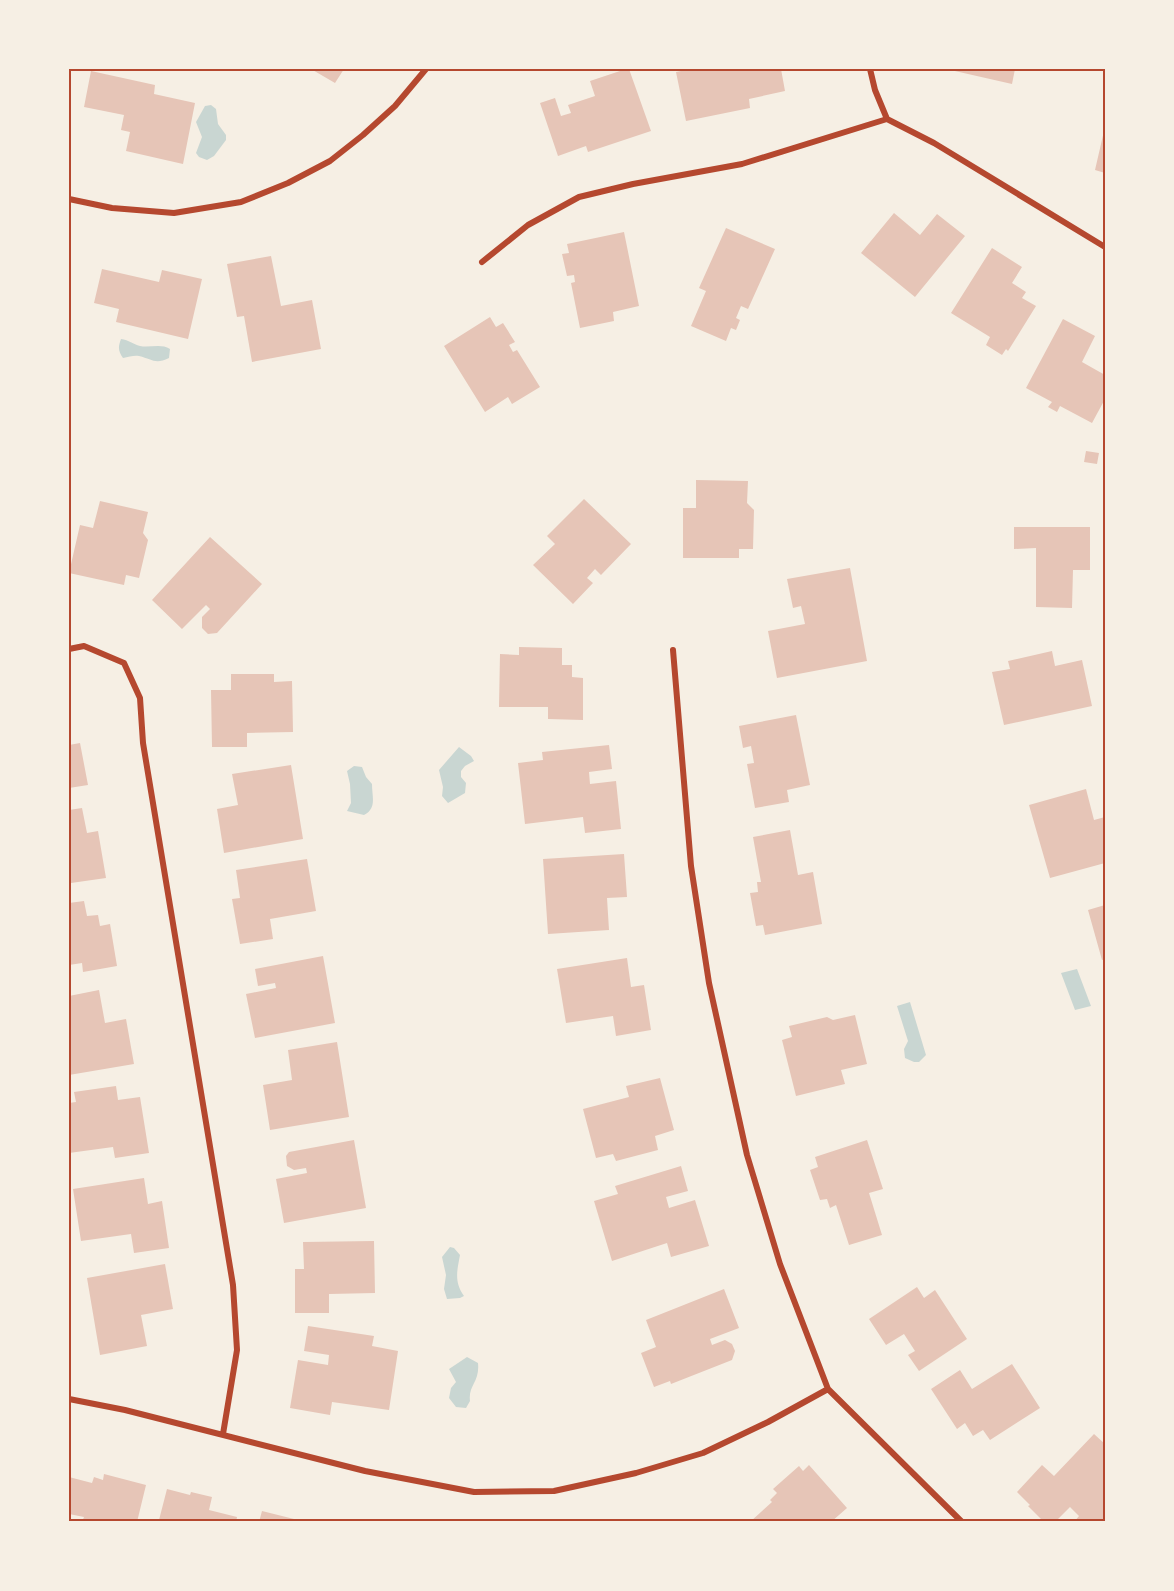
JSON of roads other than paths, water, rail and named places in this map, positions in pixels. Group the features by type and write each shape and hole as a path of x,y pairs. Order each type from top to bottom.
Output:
{"street":[{"path":"69,199 112,208 174,213 241,202 288,183 330,161 395,106 426,69"},
{"path":"870,69 875,90 887,119 934,144 1105,247"},
{"path":"482,262 528,225 579,197 633,184 742,164 887,119"},
{"path":"69,649 84,646 124,663 140,698 143,743 233,1285 237,1350 223,1434"},
{"path":"673,650 691,866 709,983 747,1155 780,1264 828,1389 962,1522"},
{"path":"69,1399 125,1410 365,1471 474,1492 554,1491 636,1473 703,1453 768,1422 828,1389"}]}
